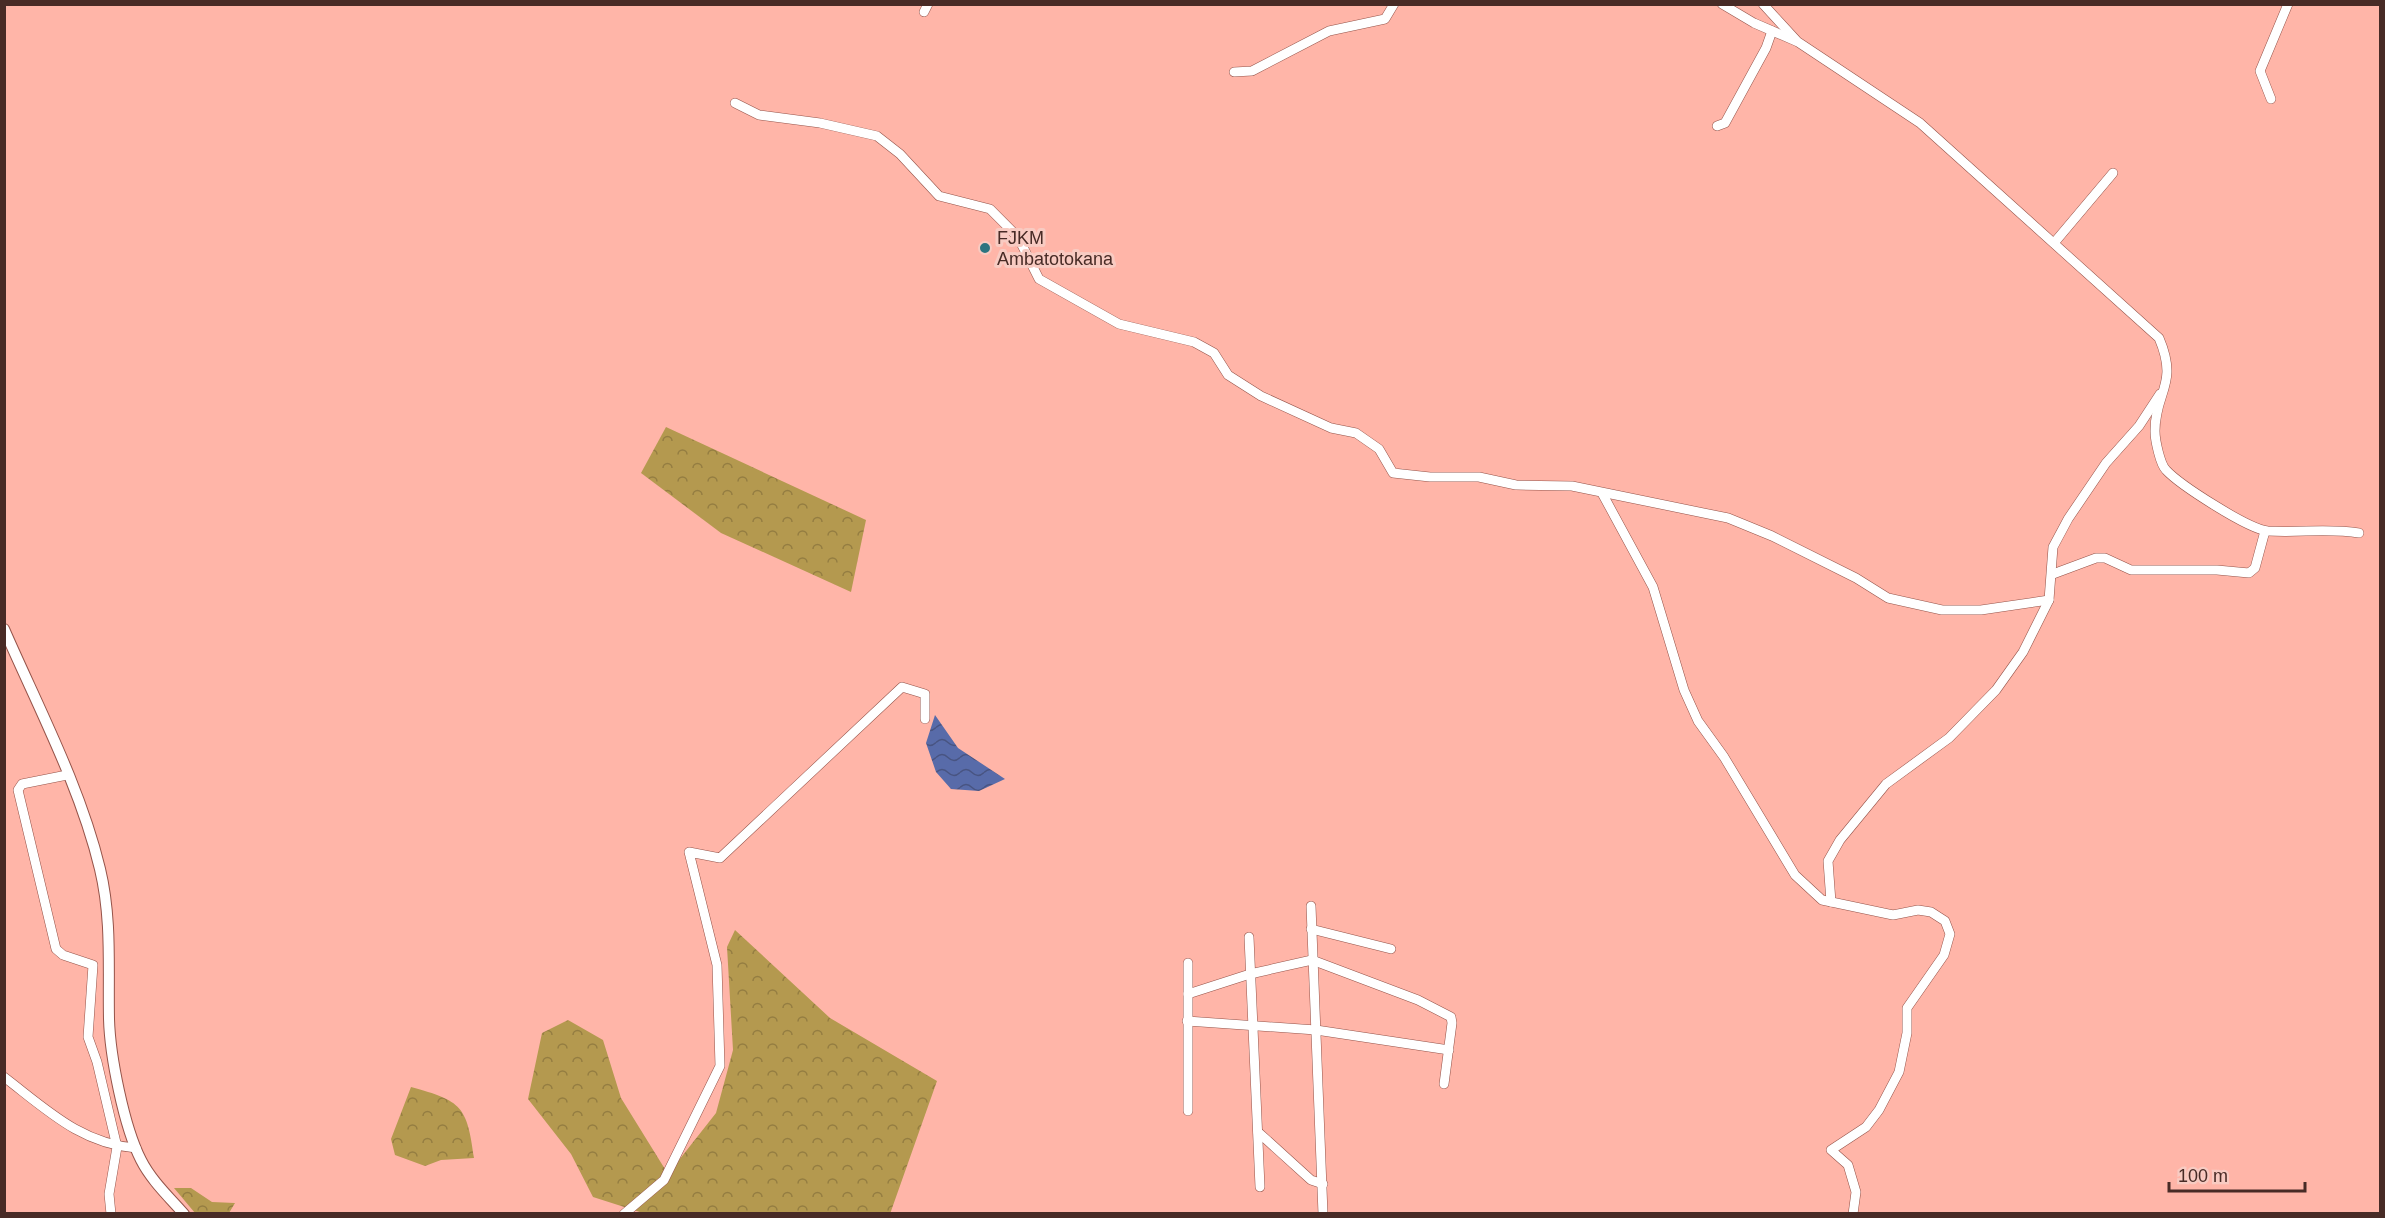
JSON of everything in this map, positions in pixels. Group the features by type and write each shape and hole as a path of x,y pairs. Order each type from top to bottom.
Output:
{"street":[{"path":"1234,72 1252,71 1329,31 1385,19 1394,4"},
{"path":"1722,4 1798,42 1920,123 2159,338 2167,361 2168,383 2157,416 2155,433 2164,469 2215,506 2265,531 2331,528 2359,532"},
{"path":"1763,4 1798,42"},
{"path":"2271,99 2260,71 2288,4"},
{"path":"1718,126 1725,123 1735,107 1766,48 1772,31"},
{"path":"735,103 759,115 820,123 878,136 900,154 939,196 990,209 1018,237 1039,279 1119,324 1194,342 1214,353 1228,375 1261,396 1331,428 1356,434 1379,449 1393,473 1430,477 1479,477 1516,485 1549,483 1728,518 1772,536 1888,597 1942,610 1981,610 2049,600"},
{"path":"2054,243 2113,173"},
{"path":"1831,902 1828,861 1840,840 1886,784 1949,738 1996,690 2023,652 2049,600 2053,574 2053,547 2068,519 2106,463 2139,426 2168,383"},
{"path":"1602,493 1653,587 1684,690 1698,721 1724,757 1795,875 1822,900 1893,915 1918,910 1931,912 1945,921 1950,934 1944,955 1906,1008 1907,1033 1899,1072 1878,1110 1866,1126 1832,1150 1848,1165 1856,1192 1853,1214"},
{"path":"2053,574 2096,558 2106,558 2131,570 2217,570 2250,573 2255,568 2265,531"},
{"path":"4,629 85,818 107,904 110,1021 124,1109 136,1148 152,1177 184,1214"},
{"path":"624,1214 664,1180 720,1066 717,965 689,852 720,858 902,687 925,694 925,719"},
{"path":"67,775 22,784 18,790 56,950 63,955 93,965 88,1037 97,1062 117,1147 109,1194 111,1214"},
{"path":"1311,906 1323,1214"},
{"path":"1311,929 1391,949"},
{"path":"1249,937 1260,1187"},
{"path":"1188,994 1250,974 1312,960 1418,1000 1451,1017 1444,1084"},
{"path":"1188,963 1188,1111"},
{"path":"1187,1021 1316,1030 1449,1050"},
{"path":"4,1077 73,1131 117,1147 136,1148"},
{"path":"1258,1132 1304,1174 1323,1185"}],"green space":[{"path":"666,427 866,520 851,592 721,533 641,473"},
{"path":"735,930 830,1018 937,1081 890,1214 643,1213 593,1197 571,1154 528,1099 542,1033 568,1020 603,1040 621,1098 668,1174 716,1113 733,1050 727,947"},
{"path":"411,1087 441,1097 459,1108 468,1127 474,1158 441,1160 425,1166 395,1155 391,1139"},
{"path":"174,1188 191,1188 212,1202 235,1203 229,1213 195,1213"}],"water":[{"path":"935,715 958,748 1005,779 979,791 951,789 936,772 926,743"}],"place":[{"name":"FJKM Ambatotokana","path":"985,248"}]}
